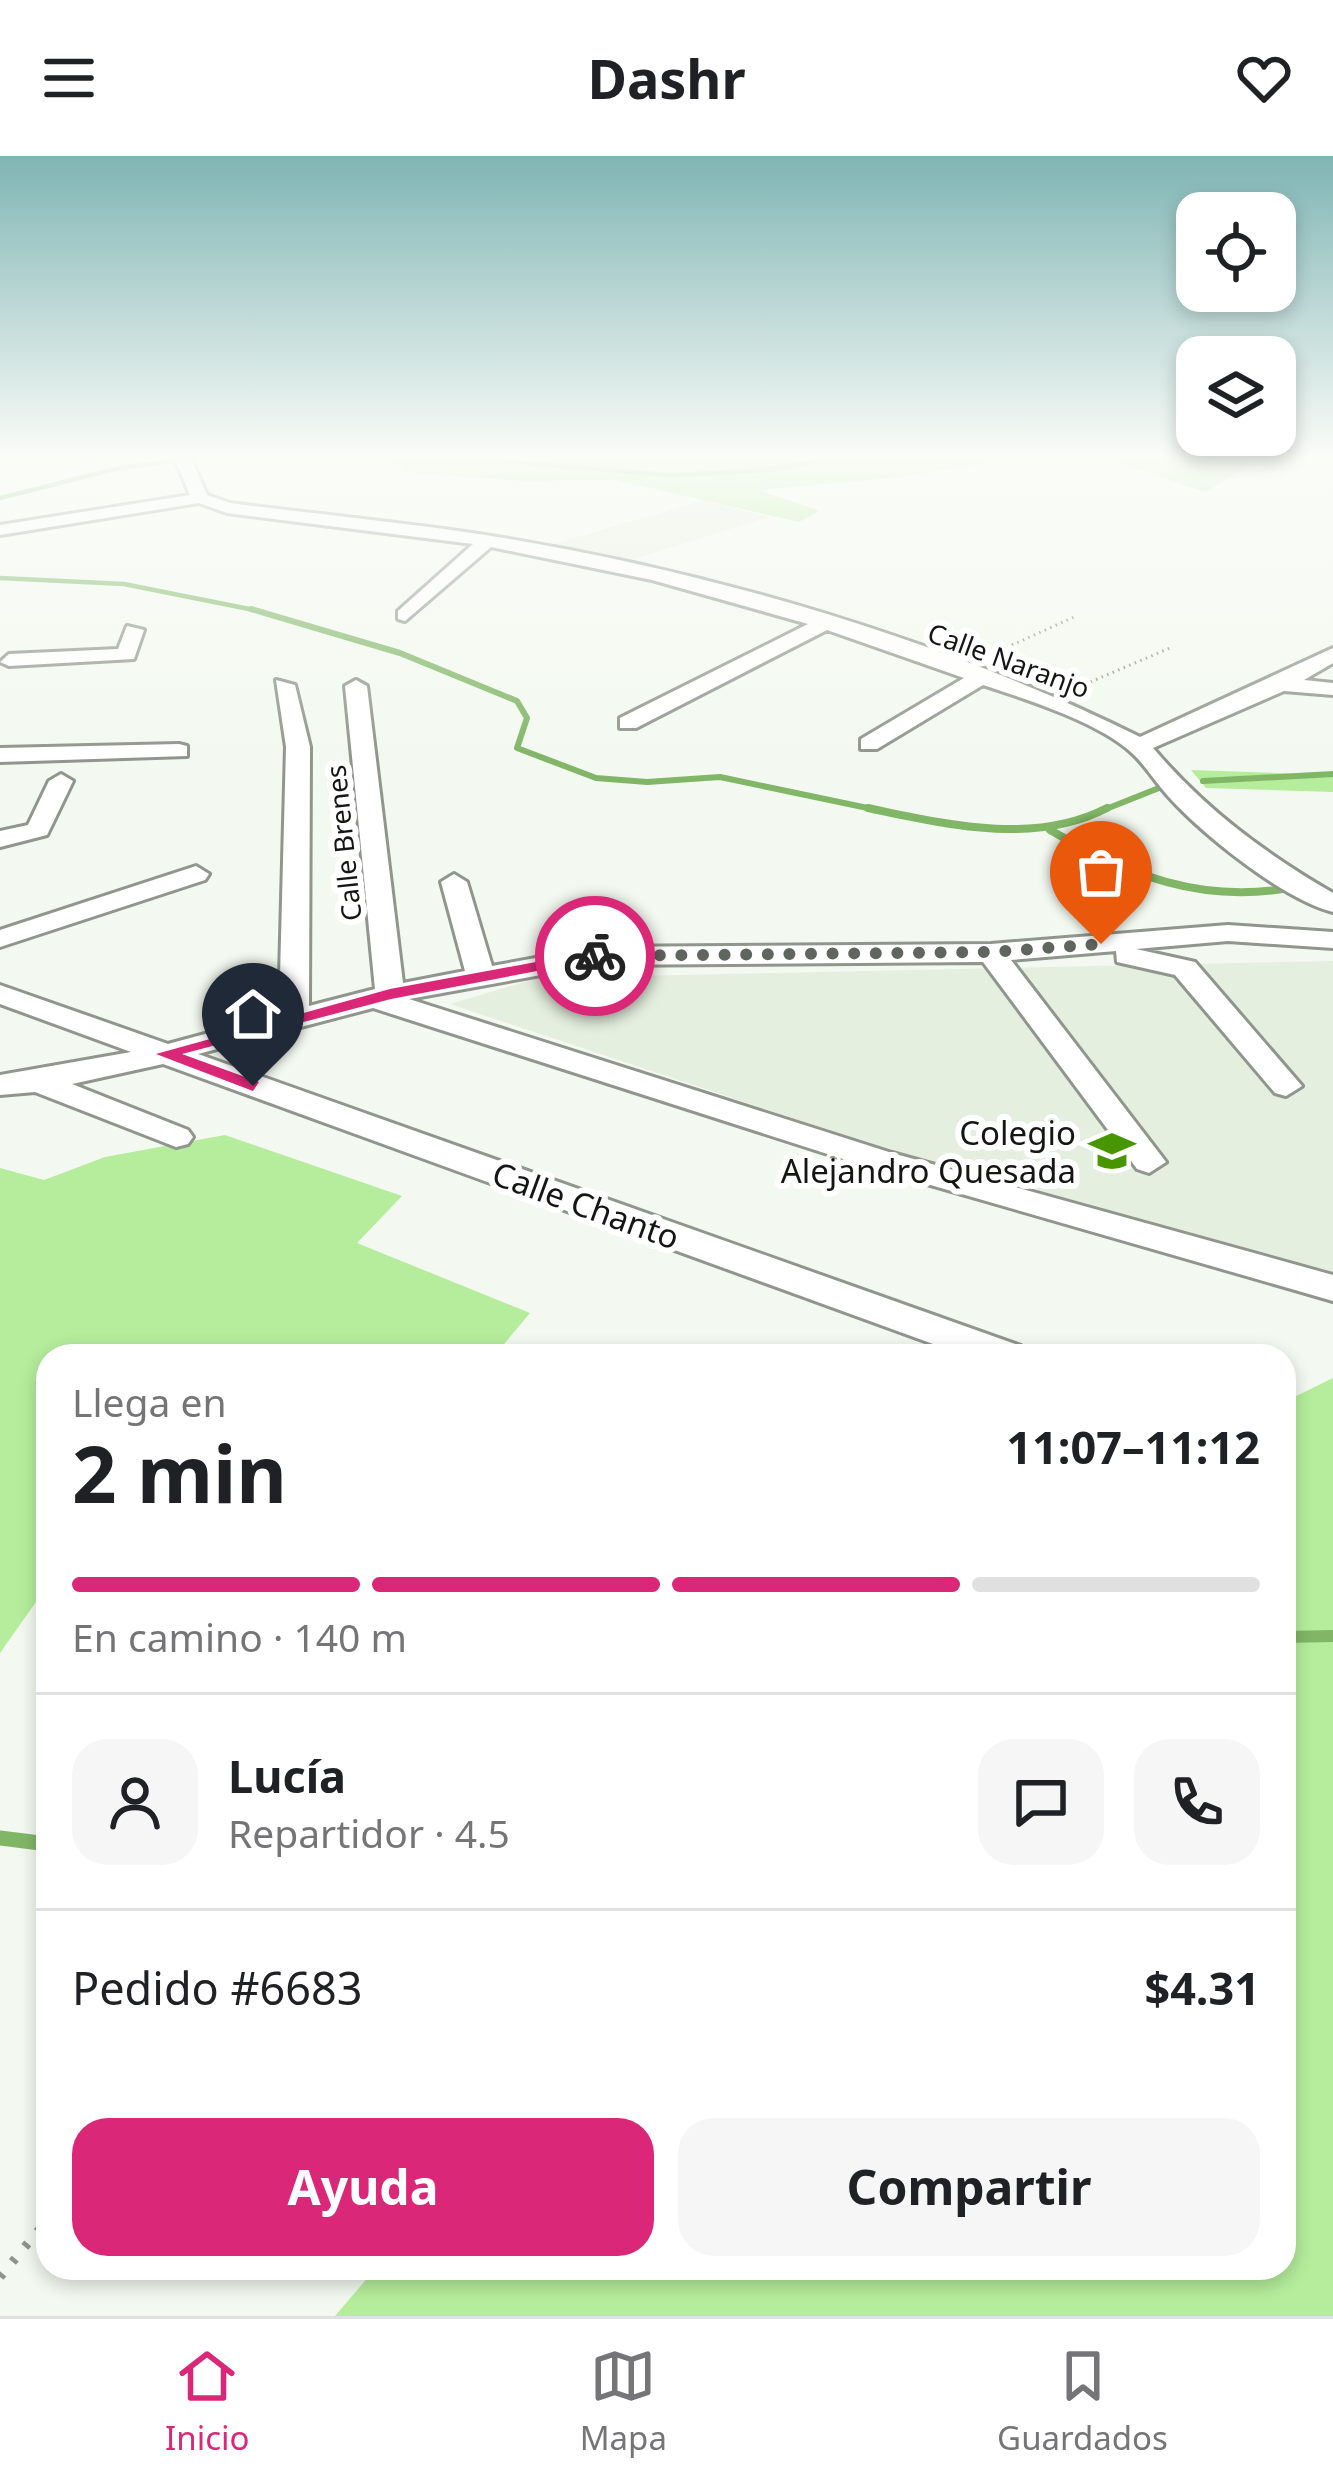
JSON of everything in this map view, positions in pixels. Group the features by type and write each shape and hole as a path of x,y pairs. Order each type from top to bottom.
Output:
{"street":[{"path":"406,615 473,555"},
{"name":"Calle Naranjo","path":"553,555 656,575 826,623 1048,700 1139,746"},
{"path":"628,723 826,623"},
{"path":"4,664 31,628"},
{"path":"4,664 127,655 134,630"},
{"path":"1333,654 1281,684 1139,746 1180,795 1226,834 1271,868 1333,904"},
{"path":"868,744 970,673"},
{"path":"1281,684 1333,689"},
{"path":"284,685 298,747 294,1017"},
{"name":"Calle Brenes","path":"356,686 383,996"},
{"path":"0,754 179,751"},
{"path":"0,839 38,830 61,781"},
{"path":"0,940 196,874"},
{"path":"454,883 480,975"},
{"path":"0,1085 40,1082 164,1054 294,1017 480,975 596,956 991,952 1228,933 1333,940"},
{"path":"1058,947 1185,968 1286,1086"},
{"path":"991,952 1149,1162"},
{"name":"Calle Chanto","path":"0,994 974,1344"},
{"path":"383,996 880,1160 1333,1288"},
{"path":"40,1082 176,1137"}],"path":[{"path":"970,673 1074,617"},
{"path":"1048,700 1170,648"},
{"path":"0,2277 36,2234"}],"shaded area":[{"path":"586,555 647,555 621,563"},
{"name":"Colegio Alejandro Quesada","path":"1333,961 1333,1298 450,1004 538,978"}],"green space":[{"path":"1191,770 1333,775 1333,792 1206,788"},
{"path":"225,1135 402,1196 357,1243 530,1313 504,1344 36,1344 36,1602 0,1653 0,1168 44,1180 105,1157"},
{"path":"1333,1378 1333,2316 335,2316 366,2280 1296,2280 1296,1396"}],"waterway":[{"path":"0,578 124,584 255,610"},
{"path":"251,609 255,610"},
{"path":"255,610 264,612"},
{"path":"255,610 400,653 517,701 527,718 517,748 596,778 647,782 720,777 882,811"},
{"path":"1203,781 1333,774"},
{"path":"1101,811 1164,786"},
{"path":"868,808 958,825 1020,829 1079,820 1107,808"},
{"path":"1050,830 1137,873 1167,882 1228,892 1294,887"},
{"path":"1296,1637 1333,1636"},
{"path":"0,1838 36,1842"}],"way so far":[{"path":"595,956 991,952 1101,944"}],"place":[{"name":"Colegio Alejandro Quesada","path":"1112,1151"}],"route":[{"path":"253,1086 164,1054 390,994 595,956"}]}
